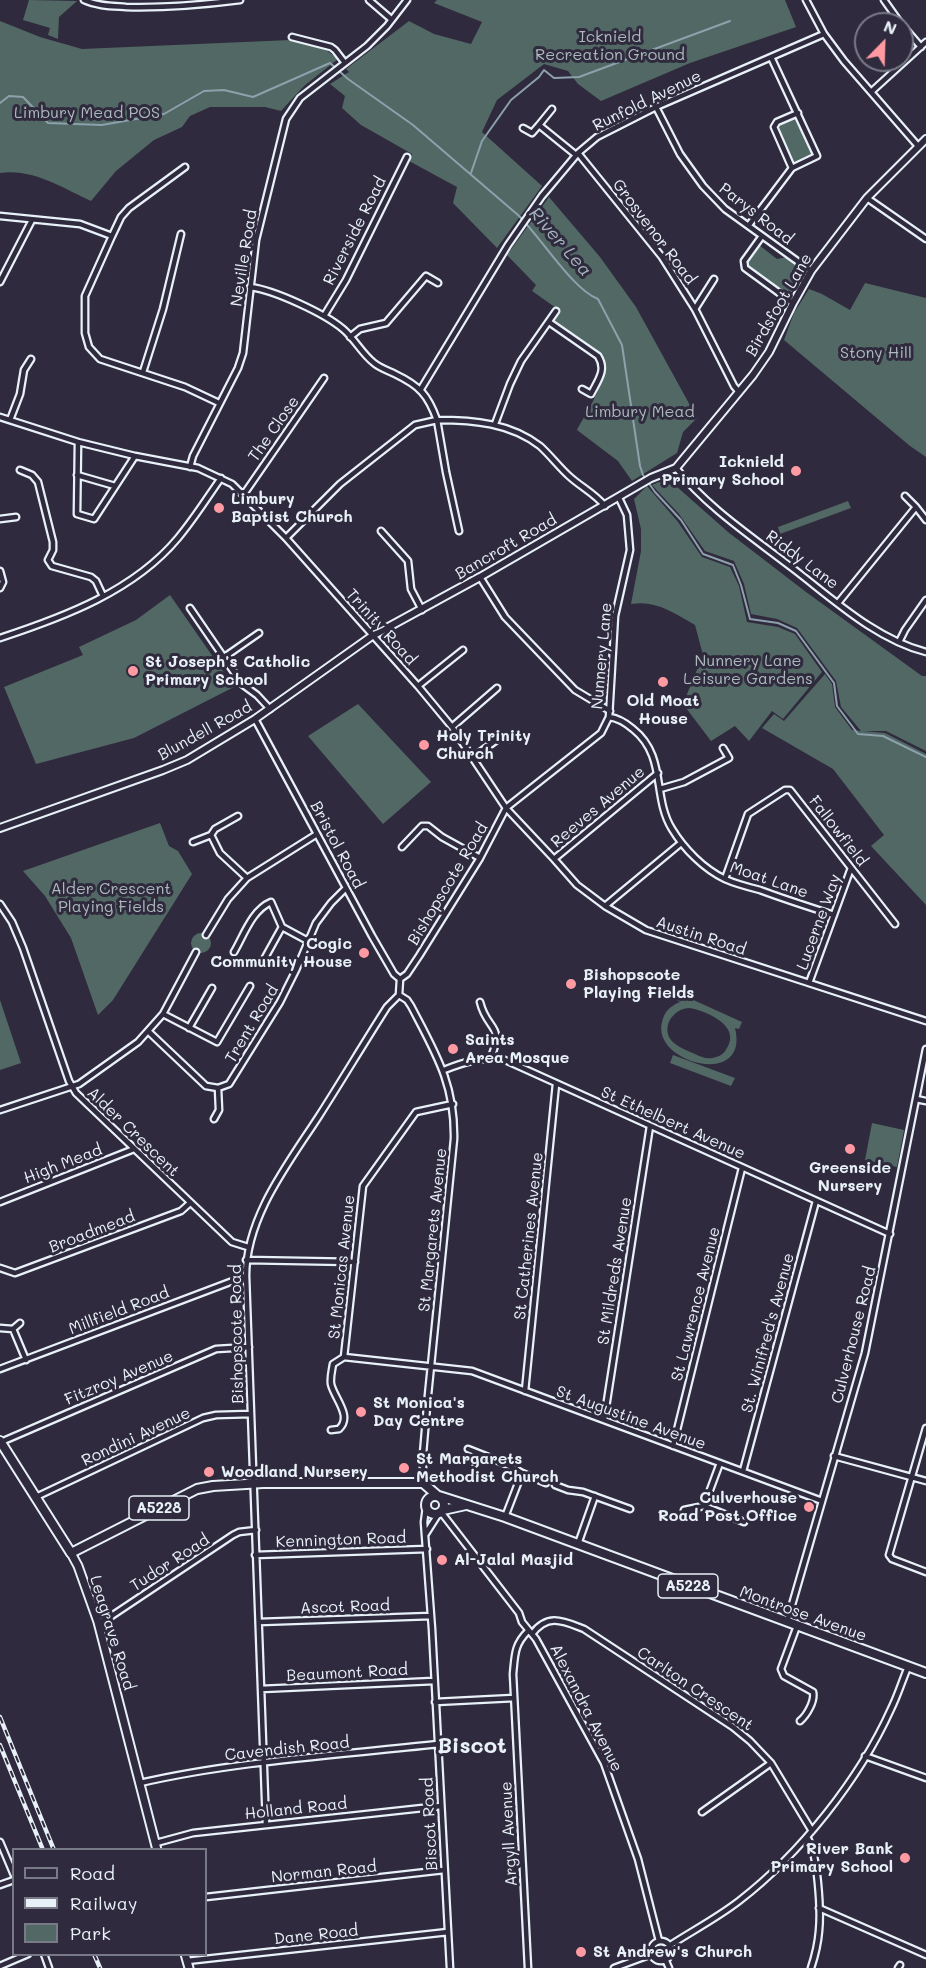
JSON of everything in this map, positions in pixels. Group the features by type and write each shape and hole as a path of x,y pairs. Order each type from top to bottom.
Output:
{"main road":[{"name":"Leagrave Road","path":"0,1441 78,1566 98,1622 157,1846"},
{"name":"A5228","path":"71,1553 197,1489 254,1483 423,1483"},
{"name":"Montrose Avenue","path":"423,1483 438,1496 505,1517 926,1673"},
{"path":"423,1483 426,1506 432,1513 468,1504"},
{"path":"426,1506 431,1497 438,1496 444,1503 441,1512"}],"street":[{"path":"84,0 122,6 183,7 240,0"},
{"path":"183,0 183,7"},
{"path":"369,0 391,19"},
{"name":"Neville Road","path":"190,466 219,403 238,369 243,353 256,240 286,118 300,98 367,46 407,0"},
{"path":"806,0 824,34 844,61 918,146"},
{"name":"Runfold Avenue","path":"421,389 520,226 577,154 597,137 656,107 824,34"},
{"path":"292,37 330,47 345,63"},
{"path":"914,38 921,46"},
{"path":"871,92 926,42"},
{"path":"749,225 792,168 817,156 771,57"},
{"name":"Parys Road","path":"656,107 680,154 703,186 725,209 811,271"},
{"path":"523,128 532,133 552,109"},
{"path":"792,168 774,127 777,122 798,113"},
{"name":"Grosvenor Road","path":"539,124 577,154 642,230 695,309 739,392"},
{"name":"Birdsfoot Lane","path":"648,480 675,468 739,392 769,352 811,271 867,198 926,139"},
{"name":"Riverside Road","path":"324,316 346,280 407,157"},
{"path":"186,167 129,208 122,217 84,296 85,333 88,348 100,359 185,387 219,403"},
{"path":"867,198 926,239"},
{"path":"0,216 80,224 112,236"},
{"path":"0,282 32,220"},
{"path":"143,372 163,309 181,234"},
{"path":"762,236 744,261 745,268 793,303"},
{"path":"350,336 360,329 386,323 426,276 438,283"},
{"path":"695,309 714,279"},
{"path":"250,287 263,288 324,316 344,330 375,364 421,389 431,402 438,420 446,472 459,531"},
{"path":"495,424 521,361 556,311"},
{"path":"549,322 598,356 603,364 602,373 591,394 582,389"},
{"path":"10,420 20,394 24,370 31,359"},
{"name":"The Close","path":"244,494 324,378"},
{"name":"Trinity Road","path":"0,417 78,442 190,466 220,478 244,494 418,686 452,727 506,808"},
{"path":"286,538 340,484 415,425 438,420 495,424 519,433 541,447 572,479 591,491 605,506"},
{"path":"78,442 77,514 94,519 135,456"},
{"name":"Riddy Lane","path":"675,468 716,509 838,603 882,634 926,652"},
{"path":"20,470 32,475 38,482 53,542 53,550 48,560 52,566 91,577 96,581 104,596"},
{"path":"77,476 114,486"},
{"path":"0,638 40,625 104,596 135,578 156,561 178,538 220,478"},
{"name":"Bancroft Road","path":"372,636 648,480"},
{"path":"905,496 926,520"},
{"name":"Nunnery Lane","path":"506,808 601,733 609,714 615,616 630,550 627,515 619,498"},
{"path":"838,603 916,507"},
{"path":"0,519 16,517"},
{"path":"381,531 408,561 411,589 422,609"},
{"path":"0,571 3,582 0,588"},
{"name":"Moat Lane","path":"480,577 505,617 575,690 639,734 656,760 660,789 670,826 681,843 707,868 725,879 834,915"},
{"path":"899,642 926,600"},
{"path":"190,608 242,684 270,709"},
{"path":"224,658 260,633"},
{"name":"Blundell Road","path":"0,828 187,760 270,709 372,636"},
{"path":"418,686 463,650"},
{"path":"452,727 497,688"},
{"name":"Bristol Road","path":"255,719 377,946 394,974 400,979"},
{"path":"472,758 502,736 509,738"},
{"path":"660,789 684,782 729,758 723,748"},
{"name":"Reeves Avenue","path":"554,859 658,773"},
{"name":"Fallowfield","path":"725,879 748,814 785,790 790,790 895,924"},
{"name":"Bishopscote Road","path":"400,979 407,974 419,956 480,858 506,808"},
{"name":"Austin Road","path":"506,808 578,885 605,906 646,930 926,1021"},
{"path":"193,842 211,835 214,829 238,816"},
{"path":"402,847 422,826 428,826 442,837 480,858"},
{"path":"206,935 228,899 247,878 317,834"},
{"path":"211,835 220,853 247,878"},
{"path":"605,906 681,843"},
{"name":"Lucerne Way","path":"809,983 851,868"},
{"name":"Trent Road","path":"218,1088 229,1084 280,1002 316,923 346,888"},
{"path":"234,952 256,914 264,905 277,899"},
{"path":"271,902 282,927 308,941"},
{"name":"Alder Crescent","path":"0,904 12,922 23,948 72,1087 232,1242 248,1246"},
{"path":"262,963 282,927"},
{"path":"0,1110 72,1087 95,1074 149,1032 163,1014 196,952"},
{"path":"399,995 400,979"},
{"path":"163,1014 217,1042 250,986"},
{"path":"189,1028 212,988"},
{"name":"Bishopscote Road","path":"266,1825 246,1276 248,1246 274,1188 387,1007 399,995"},
{"name":"St Margarets Avenue","path":"399,995 411,1006 444,1070 453,1104 454,1140 431,1365 423,1454 423,1483"},
{"path":"480,1002 498,1041 491,1057"},
{"path":"149,1032 206,1086 218,1088 219,1110 214,1119"},
{"name":"Culverhouse Road","path":"787,1622 865,1353 926,1049"},
{"name":"St Ethelbert Avenue","path":"444,1070 469,1060 491,1057 505,1060 890,1234"},
{"name":"St Catherines Avenue","path":"525,1391 556,1083"},
{"path":"916,1100 926,1101"},
{"name":"St Monicas Avenue","path":"431,1365 344,1356 363,1186 416,1112 453,1104"},
{"name":"St Mildreds Avenue","path":"604,1420 650,1126"},
{"name":"High Mead","path":"0,1202 134,1149"},
{"name":"St Lawrence Avenue","path":"673,1446 742,1168"},
{"name":"St. Winifred's Avenue","path":"743,1471 816,1201"},
{"name":"Broadmead","path":"0,1268 15,1273 181,1211 190,1203"},
{"path":"246,1260 355,1262"},
{"name":"Millfield Road","path":"0,1368 246,1276"},
{"path":"0,1328 13,1329 20,1323"},
{"path":"13,1329 26,1360"},
{"name":"Fitzroy Avenue","path":"0,1441 216,1349 249,1347"},
{"path":"331,1430 339,1429 343,1425 343,1412 331,1379 333,1364 344,1356"},
{"name":"St Augustine Avenue","path":"431,1365 472,1371 822,1501"},
{"name":"Rondini Avenue","path":"36,1497 203,1418 216,1415 251,1414"},
{"path":"926,1428 889,1555 892,1559 926,1572"},
{"path":"468,1449 546,1483"},
{"path":"834,1456 926,1481"},
{"path":"704,1506 720,1463"},
{"path":"505,1517 522,1473"},
{"path":"555,1485 583,1492 630,1509"},
{"path":"578,1544 595,1496"},
{"name":"Biscot Road","path":"426,1506 424,1522 450,1968"},
{"path":"684,1510 704,1506 744,1522"},
{"path":"425,1535 441,1512"},
{"name":"Alexandra Avenue","path":"441,1512 519,1613 522,1622 557,1674 604,1763 638,1859 659,1941"},
{"name":"Tudor Road","path":"98,1622 107,1619 233,1535 256,1530"},
{"name":"Kennington Road","path":"255,1555 427,1549"},
{"name":"Ascot Road","path":"259,1622 431,1616"},
{"name":"Carlton Crescent","path":"530,1632 547,1620 565,1622 584,1629 733,1727 771,1763 812,1831"},
{"path":"797,1626 782,1669 784,1676 813,1692 813,1699 800,1721"},
{"name":"Argyll Avenue","path":"528,1968 513,1674 518,1641 530,1632"},
{"path":"669,1946 737,1902 765,1879 807,1837 843,1791 865,1756 891,1710 908,1667"},
{"name":"Beaumont Road","path":"261,1689 434,1680"},
{"path":"435,1702 514,1698"},
{"name":"Cavendish Road","path":"140,1783 180,1774 263,1763 438,1744"},
{"path":"865,1756 926,1778"},
{"path":"702,1812 771,1763"},
{"name":"Holland Road","path":"157,1846 193,1833 441,1806"},
{"path":"807,1837 813,1849 819,1908 819,1929 811,1968"},
{"path":"0,1842 12,1870"},
{"name":"Norman Road","path":"207,1897 444,1870"},
{"path":"819,1908 926,1955"},
{"name":"Dane Road","path":"187,1961 448,1932"},
{"path":"659,1941 669,1946 670,1955 665,1959 656,1959 652,1954 652,1947 659,1941"},
{"path":"614,1968 652,1954"},
{"path":"0,1966 23,1956"},
{"path":"665,1959 669,1968"}],"green space":[{"path":"29,0 77,1 59,17 58,39 48,35 50,28 23,20"},
{"name":"Icknield Recreation Ground","path":"437,0 785,0 796,27 690,63 601,101 578,84 568,71 544,64 497,100 482,132 542,186 497,248 453,203 457,187 409,161 412,154 361,125 342,108 345,96 330,84 349,72 346,69 409,21 434,34 471,44 482,22 434,3"},
{"name":"Limbury Mead POS","path":"0,21 40,37 82,49 290,40 325,49 338,59 304,86 281,111 265,107 210,107 190,116 182,127 154,140 116,171 91,201 35,176 24,173 0,173"},
{"path":"797,117 813,153 793,163 776,125"},
{"name":"Limbury Mead","path":"549,197 600,257 636,307 697,418 683,432 677,453 632,481 618,461 577,430 598,391 602,380 604,360 600,353 590,346 551,323 559,310 532,291 536,285 507,255"},
{"path":"759,245 777,259 787,257 802,267 802,275 792,292 784,294 749,268 747,262"},
{"name":"Stony Hill","path":"865,283 926,298 926,457 784,340 794,313 809,289 850,310"},
{"path":"659,482 676,486 728,532 806,592 922,676 926,676 926,751 886,731 864,731 885,733 926,754 926,905 871,846 884,835 833,769 762,728 774,714 784,721 825,674 832,684 835,707 852,730 861,731 841,707 836,681 797,628 777,619 751,614 744,584 734,561 705,551 679,514 652,485"},
{"name":"Nunnery Lane Leisure Gardens","path":"647,486 678,522 702,557 730,567 739,586 747,622 778,627 795,634 822,672 783,719 772,711 749,741 735,726 711,741 683,704 703,655 695,625 657,606 631,604 641,551 641,529 634,499"},
{"path":"848,501 851,508 780,534 778,527"},
{"name":"St Joseph's Catholic Primary School","path":"170,595 234,687 134,738 36,764 4,687 83,655 79,647 136,620"},
{"path":"358,704 431,782 383,824 308,736"},
{"name":"Alder Crescent Playing Fields","path":"160,823 169,846 178,851 192,874 113,1000 98,1015 71,938 45,896 23,871"},
{"path":"201,933 208,936 211,943 208,950 201,953 194,950 191,943 194,936"},
{"path":"678,993 742,1022 739,1029 735,1028 736,1047 728,1059 716,1064 700,1063 684,1058 671,1049 663,1037 662,1022 668,1010 680,1002 675,999","holes":["690,1008 705,1012 726,1026 730,1033 730,1040 727,1048 719,1056 701,1057 674,1043 670,1038 668,1026 673,1016"]},
{"path":"0,1000 21,1063 0,1070"},
{"path":"673,1055 735,1078 731,1086 670,1063"},
{"path":"872,1123 904,1130 897,1167 865,1160"}],"waterway":[{"path":"471,173 482,141 511,100 539,77 544,70 554,78 579,77 730,21"},
{"name":"River Lea","path":"0,103 9,96 23,97 48,123 102,125 164,114 204,91 224,90 253,97 330,63 348,79 413,125 518,215 567,274 598,299 622,345 640,466 643,475 655,492 681,520 703,554 733,565 750,619 778,623 796,631 834,683 837,706 858,734 883,736 926,757"}],"railway":[{"path":"0,1717 53,1848"},
{"path":"0,1745 42,1848"},
{"path":"95,1956 100,1968"}],"place":[{"name":"Icknield Primary School","path":"796,471"},
{"name":"Limbury Baptist Church","path":"219,508"},
{"name":"St Joseph's Catholic Primary School","path":"133,671"},
{"name":"Old Moat House","path":"663,682"},
{"name":"Holy Trinity Church","path":"424,745"},
{"name":"Cogic Community House","path":"364,953"},
{"name":"Bishopscote Playing Fields","path":"571,984"},
{"name":"Saints Area Mosque","path":"453,1049"},
{"name":"Greenside Nursery","path":"850,1149"},
{"name":"St Monica's Day Centre","path":"361,1412"},
{"name":"St Margarets Methodist Church","path":"404,1468"},
{"name":"Woodland Nursery","path":"209,1472"},
{"name":"Culverhouse Road Post Office","path":"809,1507"},
{"name":"Al-Jalal Masjid","path":"442,1560"},
{"name":"River Bank Primary School","path":"905,1858"},
{"name":"St Andrew's Church","path":"581,1952"}],"district":[{"name":"Biscot","path":"472,1746"}]}
